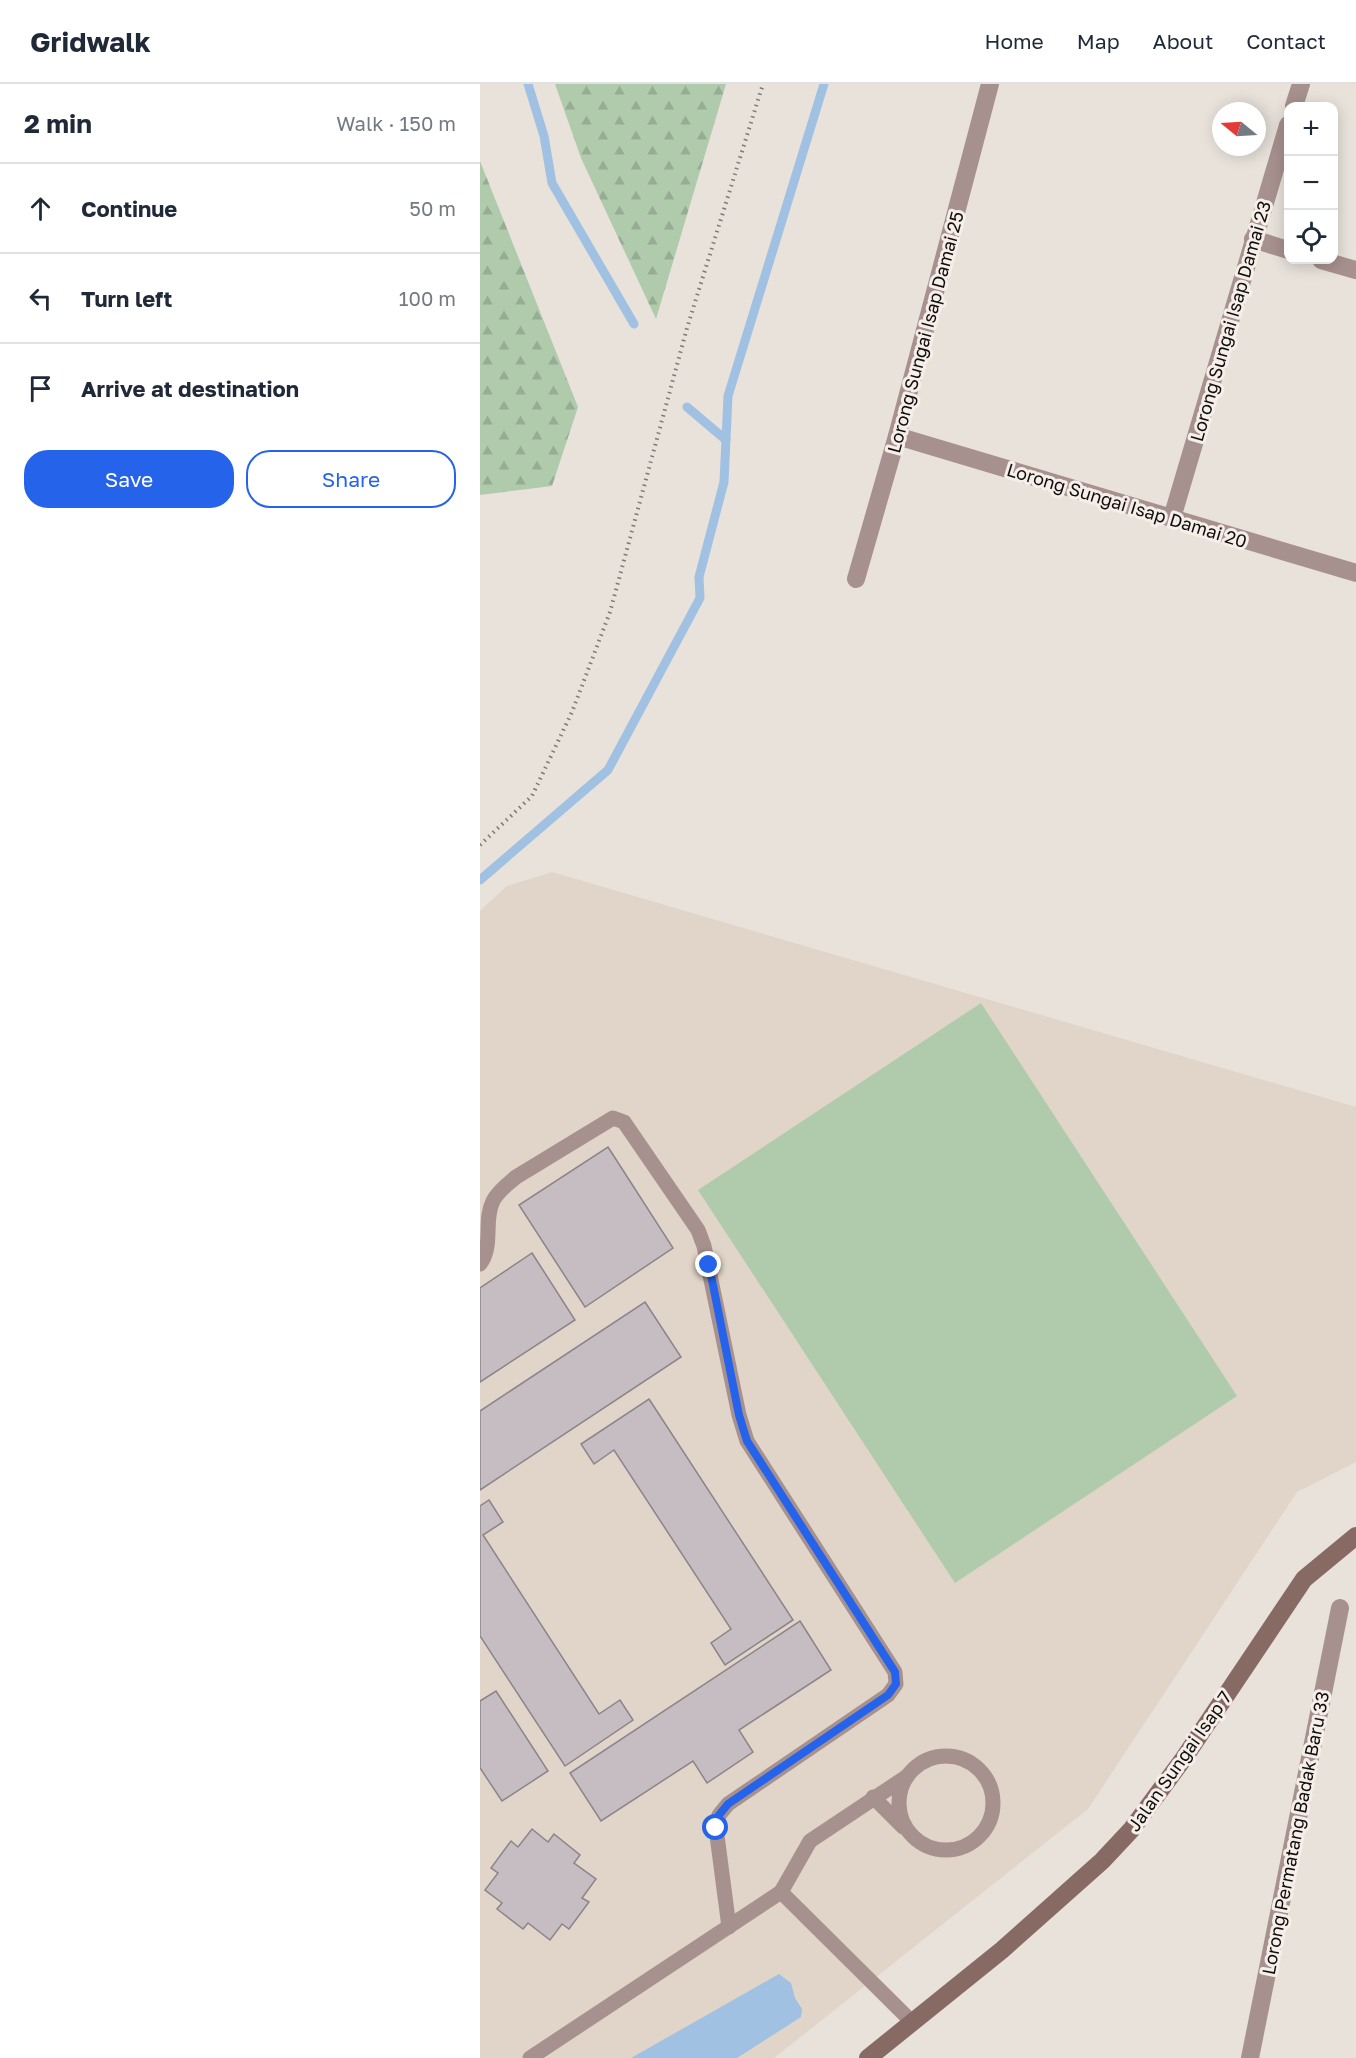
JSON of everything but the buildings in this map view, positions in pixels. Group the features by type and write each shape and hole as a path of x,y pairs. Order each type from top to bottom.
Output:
{"street":[{"name":"Lorong Sungai Isap Damai 25","path":"856,579 897,436 990,84"},
{"path":"1295,102 1301,84"},
{"name":"Lorong Sungai Isap Damai 23","path":"1172,518 1284,138"},
{"path":"1253,239 1284,249"},
{"path":"1335,264 1356,270"},
{"name":"Lorong Sungai Isap Damai 20","path":"897,436 1356,573"},
{"name":"Jalan Sungai Isap 7","path":"868,2058 1010,1943 1102,1861 1131,1830 1184,1758 1304,1579 1356,1536"},
{"name":"Lorong Permatang Badak Baru 33","path":"1250,2058 1340,1608"}],"lane":[{"path":"480,1264 488,1249 490,1211 494,1200 504,1187 516,1177 613,1118 624,1122 698,1230 704,1245 739,1415 747,1441 895,1672 896,1684 888,1695 728,1804 719,1815 716,1828 729,1927"},
{"path":"530,2058 781,1892 810,1841 873,1797 906,1776 924,1761 947,1754 963,1757 987,1778 993,1792 993,1808 989,1824 980,1836 967,1846 952,1850 936,1850 921,1844 873,1797"},
{"path":"906,1776 901,1787 899,1811 909,1833"},
{"path":"781,1892 913,2023"}],"path":[{"path":"480,845 532,796 572,712 610,612 687,328 763,84"}],"shaded area":[{"path":"552,872 1356,1107 1356,1462 1297,1492 1088,1809 774,2058 480,2058 480,911 507,886"}],"green space":[{"path":"555,84 726,84 656,319 581,158"},
{"path":"480,161 578,407 552,486 480,495"},
{"path":"981,1003 1237,1396 955,1583 698,1190"}],"water":[{"path":"779,1974 791,1983 795,1998 802,2009 801,2017 737,2058 631,2058"}],"waterway":[{"path":"528,84 544,136 552,183 634,324"},
{"path":"480,880 608,770 700,598 699,577 724,482 728,396 824,84"},
{"path":"687,407 726,440"}],"route":[{"path":"709,1265 734,1379 739,1415 747,1441 895,1672 896,1684 888,1695 728,1804 719,1815 716,1828"}]}
